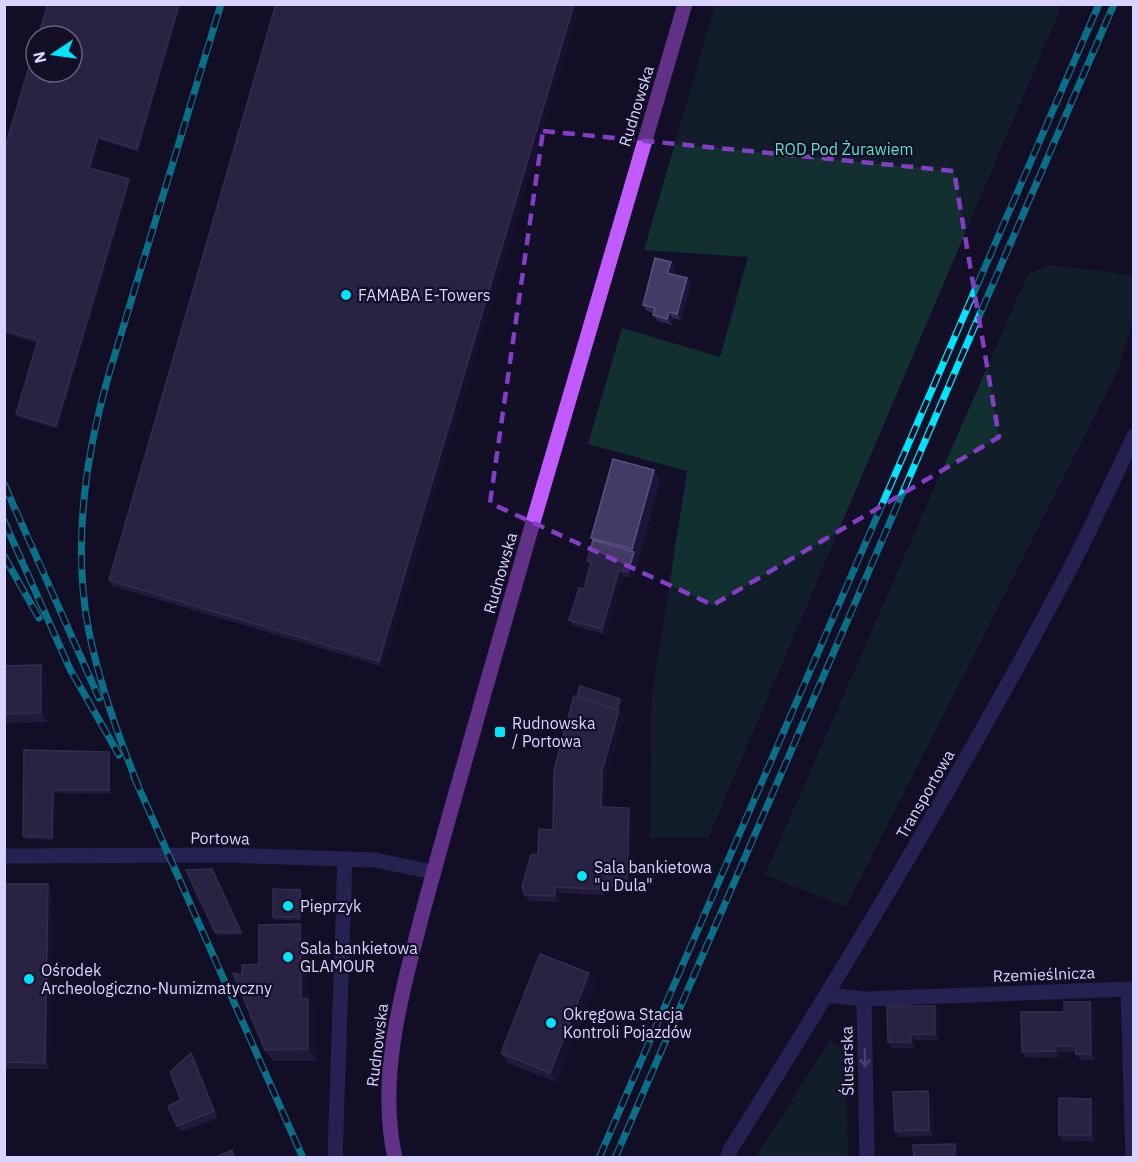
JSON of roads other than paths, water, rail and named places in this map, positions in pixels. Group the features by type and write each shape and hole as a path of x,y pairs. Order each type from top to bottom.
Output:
{"main road":[{"name":"Rudnowska","path":"395,1158 389,1096 392,1046 401,995 433,872 685,4"}],"street":[{"name":"Transportowa","path":"728,1158 730,1150 828,994 963,767 1056,597 1134,436"},
{"name":"Portowa","path":"4,856 228,855 375,860 433,872"},
{"path":"335,1158 345,859"},
{"name":"Rzemieślnicza","path":"864,999 1128,989 1133,1086 1133,1158"},
{"path":"828,994 864,999"},
{"name":"Ślusarska","path":"864,999 867,1158"}],"railway":[{"path":"138,785 110,710 89,632 82,567 84,502 93,437 109,374 221,4"},
{"path":"599,1158 1099,4"},
{"path":"615,1158 1114,4"},
{"path":"4,484 99,698"},
{"path":"4,521 70,669 119,755"},
{"path":"4,556 39,618"},
{"path":"134,777 303,1158"}],"place":[{"name":"FAMABA E-Towers","path":"346,295"},
{"name":"Rudnowska / Portowa","path":"500,732"},
{"name":"Sala bankietowa \"u Dula\"","path":"582,876"},
{"name":"Pieprzyk","path":"288,906"},
{"name":"Sala bankietowa GLAMOUR","path":"288,957"},
{"name":"Ośrodek Archeologiczno-Numizmatyczny","path":"29,979"},
{"name":"Okręgowa Stacja Kontroli Pojazdów","path":"551,1023"}],"park label":[{"name":"ROD Pod Żurawiem","path":"844,149"}]}
